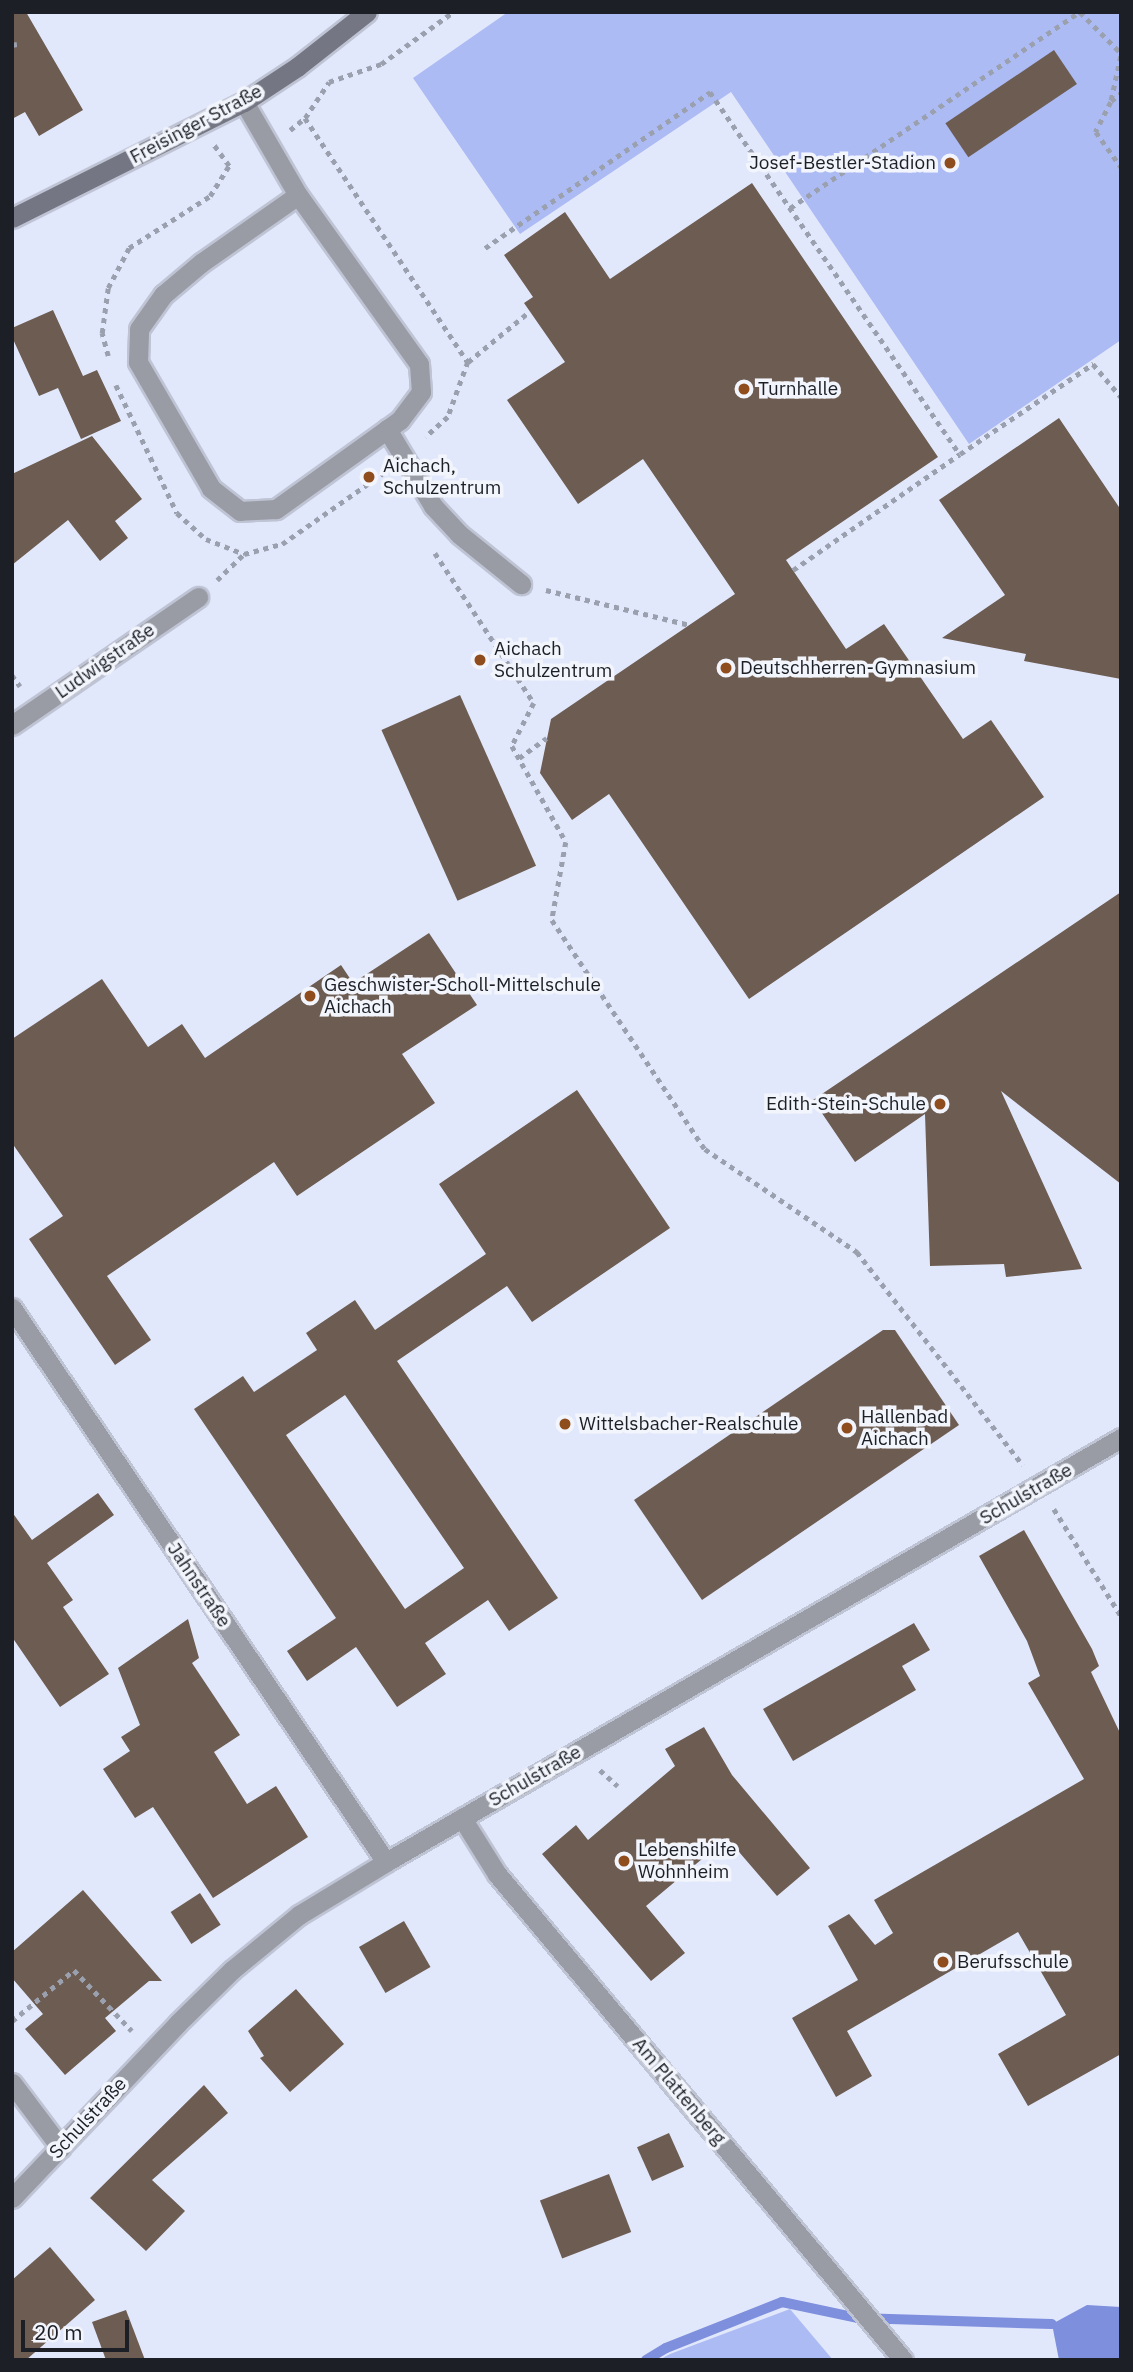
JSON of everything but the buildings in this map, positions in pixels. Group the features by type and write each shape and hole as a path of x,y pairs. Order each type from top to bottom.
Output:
{"main road":[{"name":"Freisinger Straße","path":"12,218 243,102 298,67 367,12"}],"street":[{"path":"243,102 298,195 419,364 421,391 400,420 276,509 240,511 211,488 138,362 139,329 163,295 201,263 298,195"},
{"path":"387,429 433,506 459,534 521,584"},
{"name":"Ludwigstraße","path":"12,725 198,597"},
{"name":"Jahnstraße","path":"12,1308 386,1862"},
{"name":"Schulstraße","path":"12,2198 232,1970 299,1915 386,1862 1121,1438"},
{"name":"Am Plattenberg","path":"462,1818 498,1874 903,2360"},
{"path":"12,2083 61,2148"}],"path":[{"path":"270,148 305,118 329,82 381,64 453,12"},
{"path":"790,208 1079,12 1121,54 1111,102 1096,132 1121,167"},
{"path":"485,248 710,92 960,454"},
{"path":"1111,102 1121,93"},
{"path":"305,118 468,362"},
{"path":"111,367 102,333 108,288 129,248 210,196 229,166 200,124"},
{"path":"198,597 244,554 282,544 404,456 448,417 468,362 530,311"},
{"path":"793,570 1093,364 1121,397"},
{"path":"114,378 177,513 205,539 244,554"},
{"path":"428,541 534,703 512,746 566,842 552,920 705,1149 857,1252 1040,1487 1121,1616"},
{"path":"521,584 690,625"},
{"path":"519,758 547,738"},
{"path":"12,2021 74,1970 151,2052"}],"shaded area":[{"name":"Josef-Bestler-Stadion","path":"508,12 1121,12 1121,340 969,444 731,92 520,234 413,78"},
{"path":"1087,2305 1121,2307 1121,2360 1059,2360 1052,2324"},
{"path":"790,2309 833,2360 659,2360 670,2354"}],"waterway":[{"path":"646,2360 666,2348 782,2302 858,2318 1052,2324"}],"place":[{"name":"Josef-Bestler-Stadion","path":"950,163"},
{"name":"Turnhalle","path":"744,389"},
{"name":"Aichach, Schulzentrum","path":"369,477"},
{"name":"Aichach Schulzentrum","path":"480,660"},
{"name":"Deutschherren-Gymnasium","path":"726,668"},
{"name":"Geschwister-Scholl-Mittelschule Aichach","path":"310,996"},
{"name":"Edith-Stein-Schule","path":"940,1104"},
{"name":"Wittelsbacher-Realschule","path":"565,1424"},
{"name":"Hallenbad Aichach","path":"847,1428"},
{"name":"Lebenshilfe Wohnheim","path":"624,1861"},
{"name":"Berufsschule","path":"943,1962"}]}
